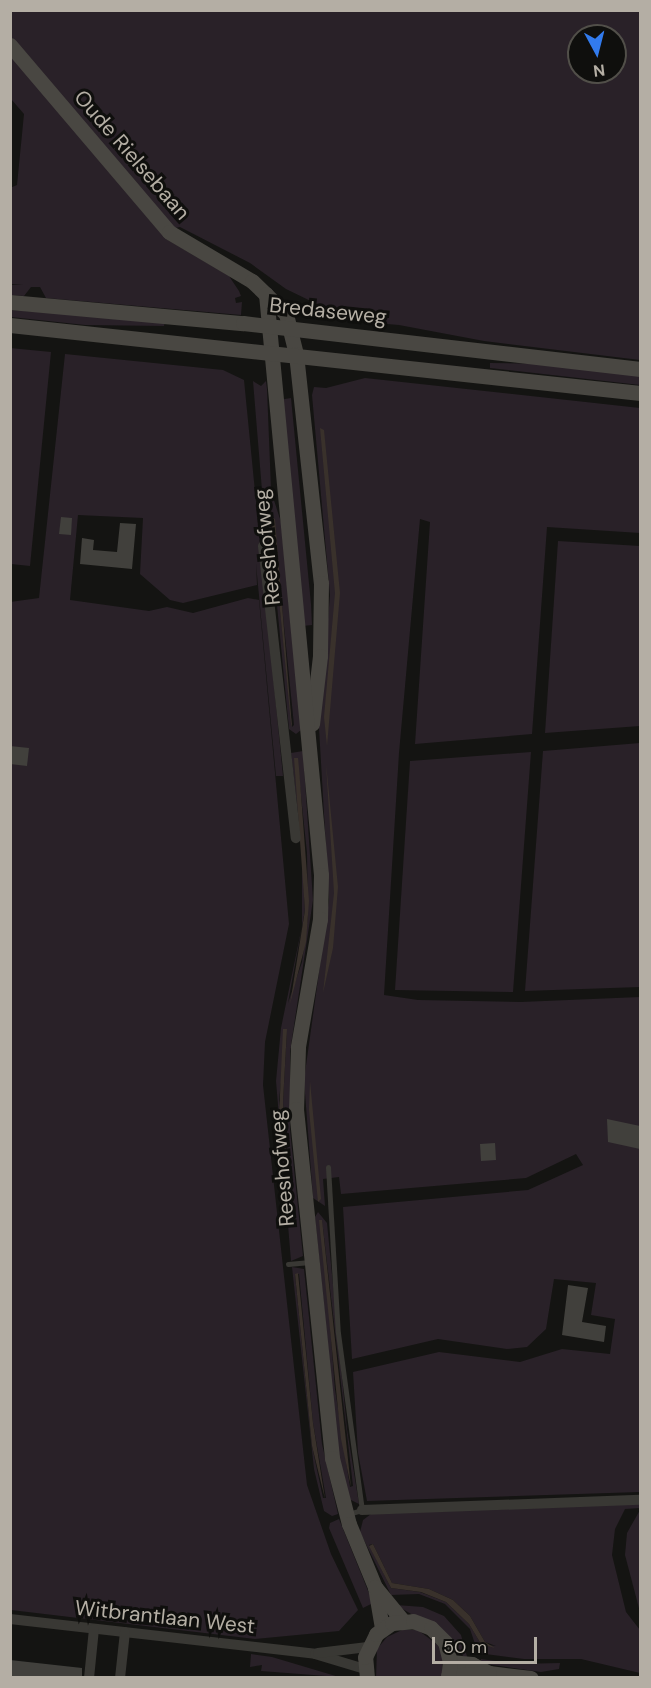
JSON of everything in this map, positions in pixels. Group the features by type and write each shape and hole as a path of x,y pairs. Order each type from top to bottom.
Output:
{"street":[{"name":"Oude Rielsebaan","path":"10,45 169,232 252,281 286,314 292,329"},
{"path":"266,294 268,326"},
{"name":"Bredaseweg","path":"10,302 268,326 640,369"},
{"path":"10,325 270,351 640,393"},
{"name":"Reeshofweg","path":"268,326 303,697 310,738 321,875 320,919 296,1076 311,1262 332,1458 346,1514 375,1587 382,1628"},
{"name":"Reeshofweg","path":"292,329 321,583 320,656 310,738"},
{"name":"Reeshofweg","path":"263,546 296,838"},
{"path":"286,741 310,738"},
{"path":"362,1510 640,1500"},
{"name":"Reeshofweg","path":"375,1587 403,1621"},
{"name":"Witbrantlaan West","path":"10,1619 315,1654 366,1673"},
{"path":"366,1673 368,1647 382,1628 403,1621 423,1623 439,1634 449,1672 472,1664 489,1672 531,1677"},
{"path":"89,1677 94,1629"},
{"path":"120,1677 125,1632"},
{"name":"Witbrantlaan West","path":"315,1654 368,1647"}],"lane":[{"path":"328,1167 338,1333 362,1510 346,1514"},
{"path":"288,1264 311,1262"}],"shaded area":[{"path":"10,11 640,11 640,360 484,341 399,325 327,319 321,306 286,289 250,263 180,227 170,229 11,38"},
{"path":"11,56 166,239 229,276 241,296 235,298 236,303 242,302 241,315 46,298 40,287 31,287 24,296 11,295 11,285 23,285 11,284 10,188 17,185 24,114 11,99"},
{"path":"10,310 165,321 164,326 85,325 11,317"},
{"path":"10,348 51,352 30,566 11,564"},
{"path":"65,354 223,370 244,380 283,776 276,776 256,564 257,585 183,603 170,600 140,574 143,518 78,515 70,600 149,611 167,607 193,613 248,598 259,600 289,924 265,1042 263,1085 307,1485 331,1554 358,1610 339,1631 255,1639 11,1610 10,602 39,598"},
{"path":"490,363 550,364 640,375 640,385 490,368"},
{"path":"365,378 640,408 640,533 547,527 532,734 415,744 430,522 420,519 399,753 384,995 418,1000 521,1002 640,997 640,1492 367,1501 358,1453 353,1372 439,1352 520,1362 562,1349 610,1354 615,1319 591,1315 596,1283 554,1279 546,1329 527,1347 507,1349 438,1339 352,1359 343,1207 528,1190 583,1165 576,1154 526,1178 341,1194 339,1177 323,1179 325,1206 313,1198 304,1080 329,900 319,728 330,595 312,395 314,387 326,388"},
{"path":"253,381 261,386 266,381 267,389 271,489 264,491 265,495 272,494 281,522 301,730 296,734 289,729 274,574 267,551","holes":["273,517 294,725 292,727 271,520"]},
{"path":"291,398 311,604 312,625 302,626 279,400"},
{"path":"320,428 324,430 340,593 327,746 324,717 335,593"},
{"path":"271,517 275,519 292,727 291,724"},
{"path":"558,541 640,546 640,726 545,733"},
{"path":"640,743 640,987 525,991 543,751"},
{"path":"303,751 313,900 290,1052 290,1130 303,1256 291,1261 276,1081 281,1028 302,926 302,853 305,910 288,1003 302,962 308,916 307,853 297,758 302,846 291,753","holes":["287,1029 283,1102 292,1217 279,1100"]},
{"path":"531,752 513,992 395,990 410,761"},
{"path":"294,758 298,758 309,901 306,942 290,1004 305,910"},
{"path":"326,763 338,887 333,948 323,993 334,893"},
{"path":"283,1029 287,1029 283,1102 291,1218 279,1116"},
{"path":"310,1081 321,1199 318,1202 309,1110"},
{"path":"318,1212 327,1223 347,1429 359,1504 349,1499 339,1457 315,1217","holes":["322,1220 353,1486 350,1487 335,1389"]},
{"path":"319,1220 322,1220 351,1487 341,1439"},
{"path":"292,1267 304,1269 322,1444 338,1514 332,1516 324,1511 314,1469","holes":["295,1274 299,1274 313,1423 326,1498 323,1498 312,1446"]},
{"path":"298,1273 313,1423 325,1499 312,1446 295,1274"},
{"path":"640,1504 640,1508 625,1509 615,1529 612,1555 626,1612 640,1630 640,1673 581,1659 524,1659 478,1653 470,1629 445,1604 419,1594 391,1595 360,1532 363,1520 371,1514","holes":["373,1544 392,1583 429,1589 453,1600 470,1616 485,1642 496,1646 481,1644 469,1624 446,1602 420,1592 391,1588 369,1545"]},
{"path":"640,1510 640,1612 625,1555 627,1533"},
{"path":"339,1519 373,1603 363,1608 329,1528 330,1523"},
{"path":"373,1544 392,1583 429,1589 453,1600 470,1616 485,1642 495,1648 481,1644 469,1624 446,1602 421,1592 391,1588 369,1546"},
{"path":"396,1605 423,1607 444,1616 461,1635 468,1660 455,1649 448,1636"},
{"path":"402,1630 418,1630 439,1646 443,1656 442,1677 376,1678 377,1649 387,1637"},
{"path":"251,1654 272,1657 339,1677 261,1671 262,1665 250,1667"},
{"path":"481,1659 517,1664 560,1663 559,1669 541,1672 480,1663"}],"building":[{"path":"61,517 72,518 71,535 59,534"},
{"path":"120,523 136,524 132,569 80,564 82,538 94,540 93,550 117,552"},
{"path":"10,746 29,748 27,766 10,764"},
{"path":"607,1119 640,1126 640,1149 608,1142"},
{"path":"495,1143 496,1160 481,1161 480,1144"},
{"path":"568,1285 588,1288 582,1322 606,1326 604,1342 562,1335"},
{"path":"10,1660 82,1668 82,1677 10,1677"}]}
